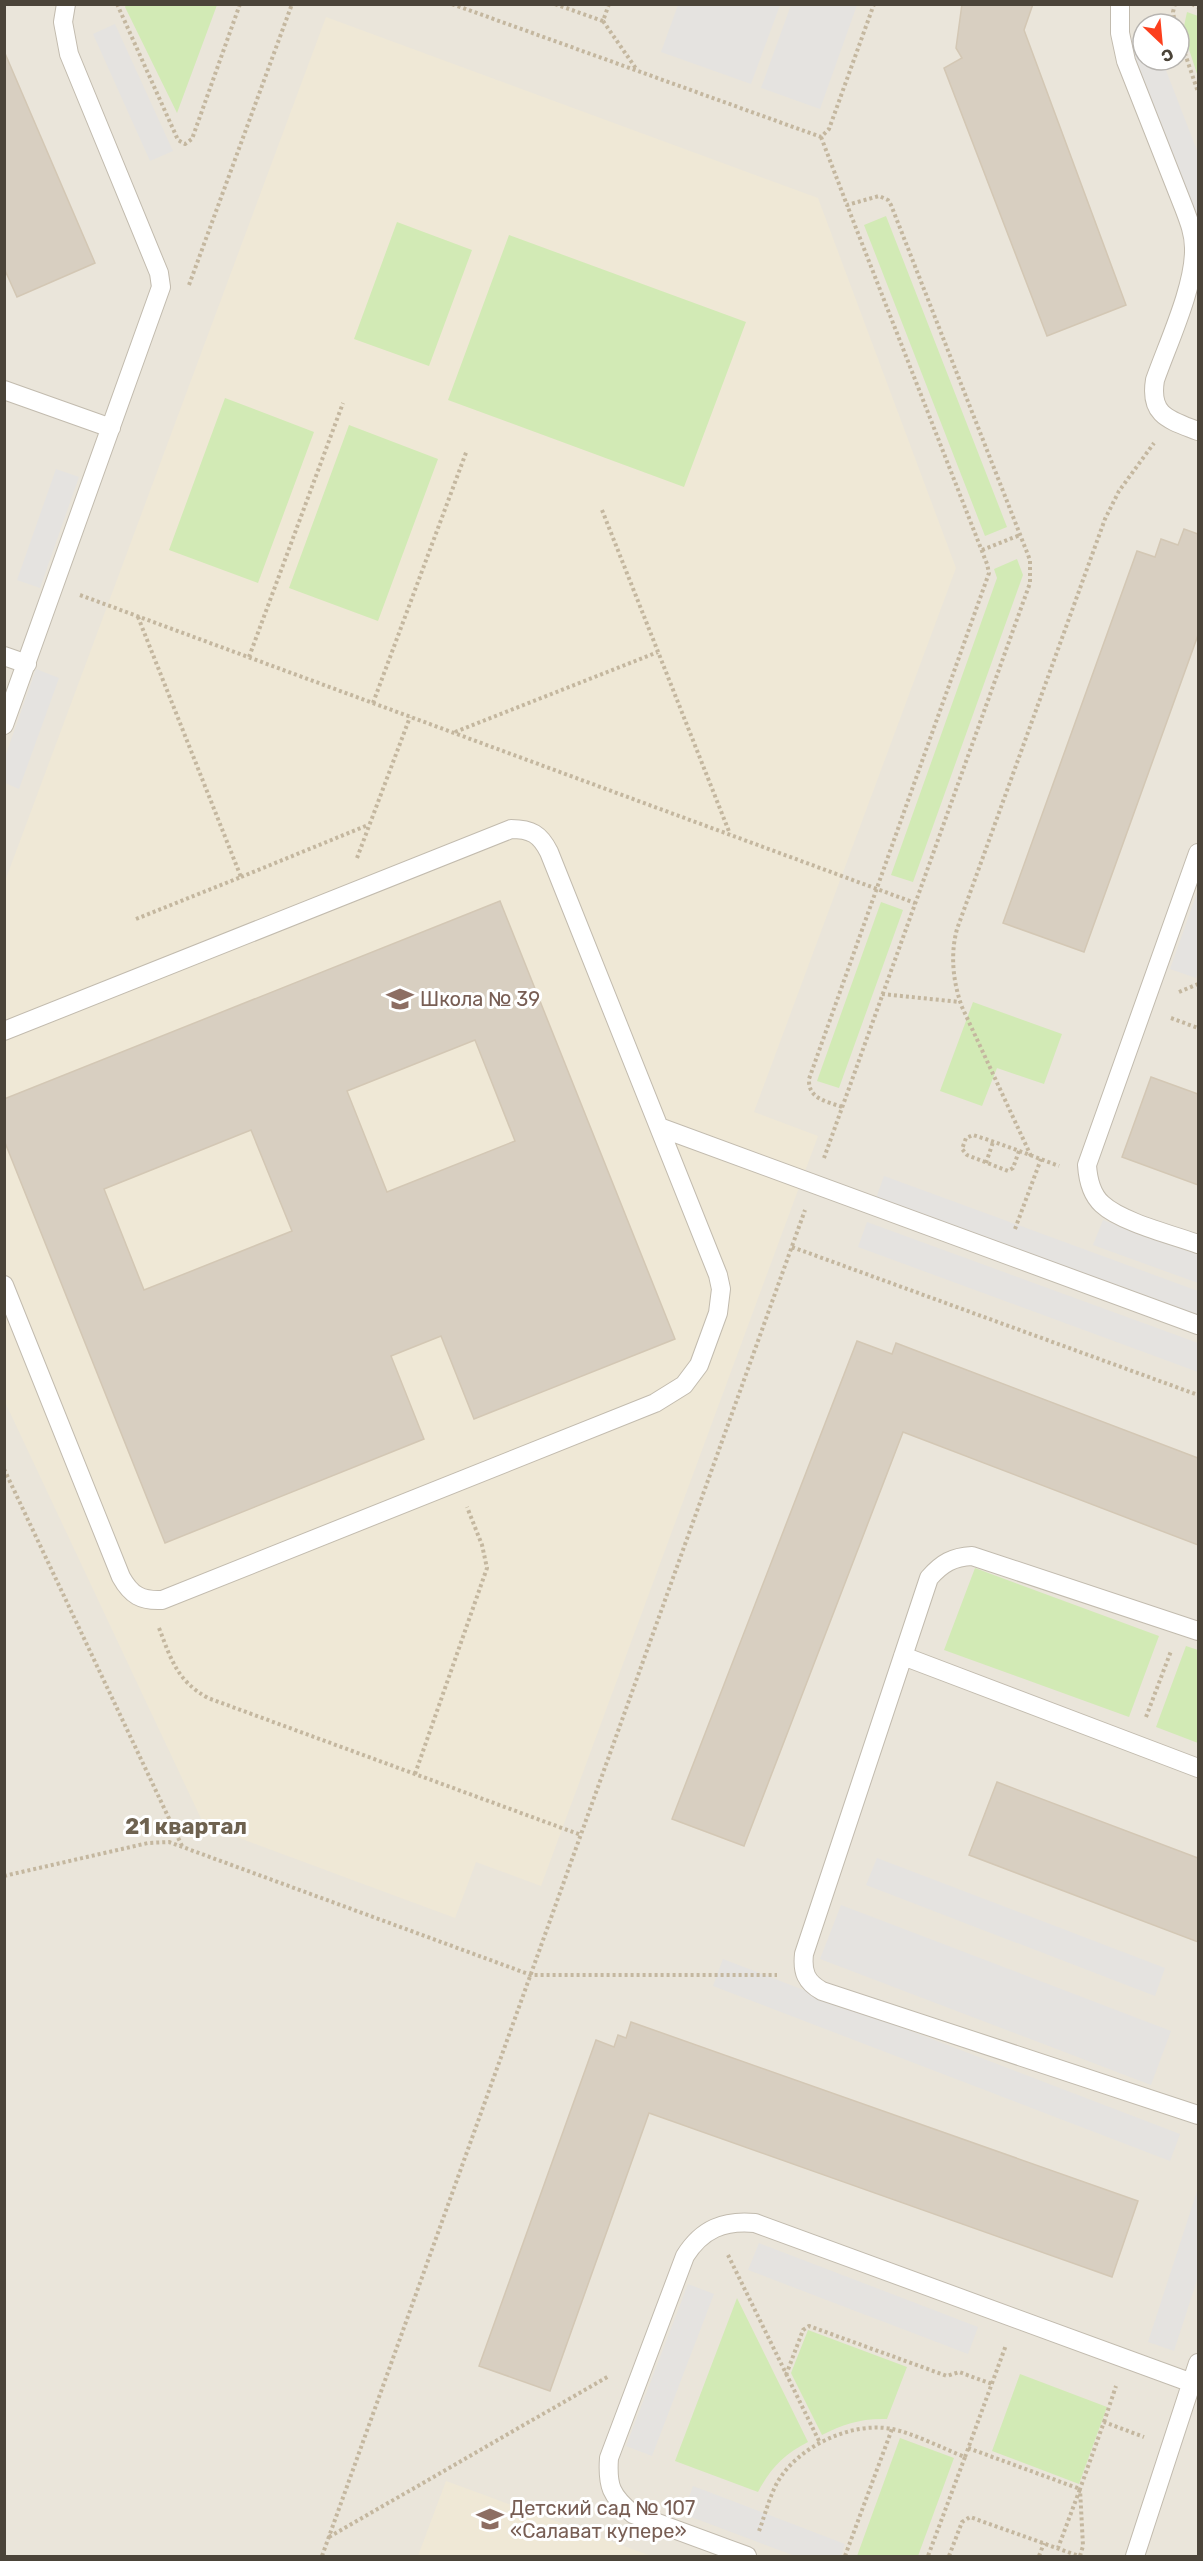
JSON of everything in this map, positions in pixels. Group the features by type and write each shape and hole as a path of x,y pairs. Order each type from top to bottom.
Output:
{"lane":[{"path":"4,725 161,290 159,273 69,54 63,22 66,4"},
{"path":"1120,4 1120,33 1126,61 1188,218 1194,246 1194,262 1188,286 1155,380 1153,393 1159,411 1170,421 1198,431"},
{"path":"4,390 111,428"},
{"path":"4,656 27,664"},
{"path":"4,1031 511,829 532,831 542,838 718,1275 721,1289 718,1313 699,1365 684,1384 655,1403 162,1600 148,1600 136,1596 128,1589 121,1577 5,1287"},
{"path":"1198,853 1087,1165 1092,1191 1101,1204 1116,1215 1198,1244"},
{"path":"659,1127 1198,1325"},
{"path":"1190,1628 972,1556 960,1556 940,1566 929,1578 804,1954 805,1975 812,1985 822,1991 1198,2115"},
{"path":"903,1656 1198,1768"},
{"path":"736,2554 633,2514 620,2504 608,2479 609,2458 685,2256 692,2244 714,2227 739,2221 755,2223 1192,2383"},
{"path":"1135,2556 1198,2363"}],"path":[{"path":"117,4 178,140 184,144 192,140 240,4"},
{"path":"161,290 180,290 193,281 292,4"},
{"path":"452,4 820,136 829,129 874,4"},
{"path":"555,4 603,21 637,71"},
{"path":"603,21 609,4"},
{"path":"1192,4 1198,7"},
{"path":"1191,71 1198,92"},
{"path":"842,1107 818,1099 812,1094 808,1079 988,579 988,567 982,550 847,205"},
{"path":"249,657 343,403"},
{"path":"1031,1155 960,1002 953,959 957,929 1105,519 1119,491 1170,421"},
{"path":"373,703 466,450"},
{"path":"602,510 730,834"},
{"path":"982,550 1020,535"},
{"path":"55,585 915,903"},
{"path":"137,616 241,876"},
{"path":"454,733 658,652"},
{"path":"343,896 410,717"},
{"path":"136,919 369,825"},
{"path":"882,994 960,1002"},
{"path":"1019,1151 1013,1168 1010,1170 967,1155 962,1149 966,1138 970,1135 993,1142 1031,1155 1088,1177"},
{"path":"986,1162 993,1142"},
{"path":"1006,1254 1041,1159"},
{"path":"792,1247 1198,1395"},
{"path":"4,1469 182,1846"},
{"path":"415,1774 487,1568 482,1545 456,1482"},
{"path":"148,1600 174,1666 193,1689 208,1698 581,1835"},
{"path":"1136,1744 1190,1628"},
{"path":"4,1876 148,1843 169,1842 531,1975 805,1975"},
{"path":"714,2227 820,2444"},
{"path":"928,2556 1016,2319"},
{"path":"786,2375 803,2330 809,2326 948,2376 959,2372 992,2384"},
{"path":"329,2537 648,2353"},
{"path":"1058,2548 1115,2393 1117,2356"},
{"path":"1104,2422 1171,2447"},
{"path":"845,2556 892,2429"},
{"path":"757,2536 777,2484 797,2460 820,2444 855,2430 892,2429 965,2457"},
{"path":"968,2448 1080,2489"},
{"path":"949,2556 962,2522 970,2517 1079,2556 1083,2546 1080,2489"},
{"path":"1039,2556 1044,2543"}],"shaded area":[{"path":"5,5 1198,5 1198,2556 5,2556"},
{"path":"678,5 780,5 751,84 661,52"},
{"path":"791,5 857,5 820,109 761,88"},
{"name":"Школа № 39","path":"326,17 818,198 956,568 754,1112 818,1136 541,1886 476,1862 455,1918 204,1825 5,1402 4,884"},
{"path":"115,24 173,151 150,161 93,34"},
{"path":"1141,72 1167,72 1198,153 1198,219"},
{"path":"56,469 79,477 40,588 17,580"},
{"path":"36,669 59,678 19,789 5,783 5,757"},
{"path":"1198,890 1198,971 1196,978 1170,969"},
{"path":"884,1176 1198,1291 1198,1319 875,1201"},
{"path":"1103,1220 1198,1255 1198,1283 1093,1245"},
{"path":"867,1222 1198,1343 1198,1372 858,1247"},
{"path":"877,1858 1165,1968 1155,1996 866,1885"},
{"path":"841,1905 1171,2031 1151,2085 820,1959"},
{"path":"723,1959 1180,2134 1170,2161 713,1986"},
{"path":"1198,2188 1198,2277 1174,2351 1148,2342"},
{"path":"759,2243 978,2327 968,2354 748,2270"},
{"path":"688,2284 714,2294 652,2456 626,2446"},
{"name":"Детский сад № 107 «Салават купере»","path":"446,2481 651,2556 418,2556"},
{"path":"693,2486 845,2544 841,2556 795,2556 683,2514"}],"green space":[{"path":"126,5 217,5 177,113 125,7"},
{"path":"1191,13 1198,16 1198,77 1191,56"},
{"path":"886,216 1007,527 985,536 864,225"},
{"path":"397,222 472,250 429,366 354,339"},
{"path":"509,235 746,322 684,487 448,400"},
{"path":"225,398 314,432 258,583 169,550"},
{"path":"349,425 438,459 378,621 289,588"},
{"path":"1017,559 1023,575 913,882 891,875 997,578 994,569"},
{"path":"881,902 903,910 839,1088 817,1081"},
{"path":"973,1002 1062,1034 1044,1084 997,1068 982,1106 940,1091"},
{"path":"975,1568 1159,1636 1129,1717 944,1650"},
{"path":"1186,1646 1198,1650 1198,1743 1156,1727"},
{"path":"737,2298 808,2442 778,2463 758,2492 675,2461"},
{"path":"808,2330 907,2367 887,2419 853,2423 822,2435 791,2373"},
{"path":"1020,2374 1107,2407 1079,2484 992,2451"},
{"path":"900,2438 954,2458 918,2556 857,2556"}],"building":[{"path":"962,4 1033,4 1024,30 1126,305 1047,336 944,68 962,58 956,48"},
{"path":"4,51 95,263 17,297 4,268"},
{"path":"1184,529 1198,534 1198,635 1084,952 1003,923 1137,551 1155,557 1161,539 1178,545"},
{"path":"500,901 675,1339 474,1419 441,1336 391,1356 424,1439 165,1543 4,1140 4,1099","holes":["475,1040 515,1141 387,1192 347,1091","251,1130 292,1231 144,1290 104,1189"]},
{"path":"1151,1077 1198,1094 1198,1185 1122,1157"},
{"path":"857,1341 892,1354 896,1343 1198,1458 1198,1545 903,1432 744,1846 672,1819"},
{"path":"997,1782 1198,1858 1198,1942 969,1855"},
{"path":"631,2022 1138,2201 1112,2277 649,2113 550,2391 479,2366 596,2040 614,2047 618,2035 626,2038"}],"place":[{"name":"Школа № 39","path":"400,999"},
{"name":"Детский сад № 107 «Салават купере»","path":"490,2519"}],"district":[{"name":"21 квартал","path":"186,1826"}]}
